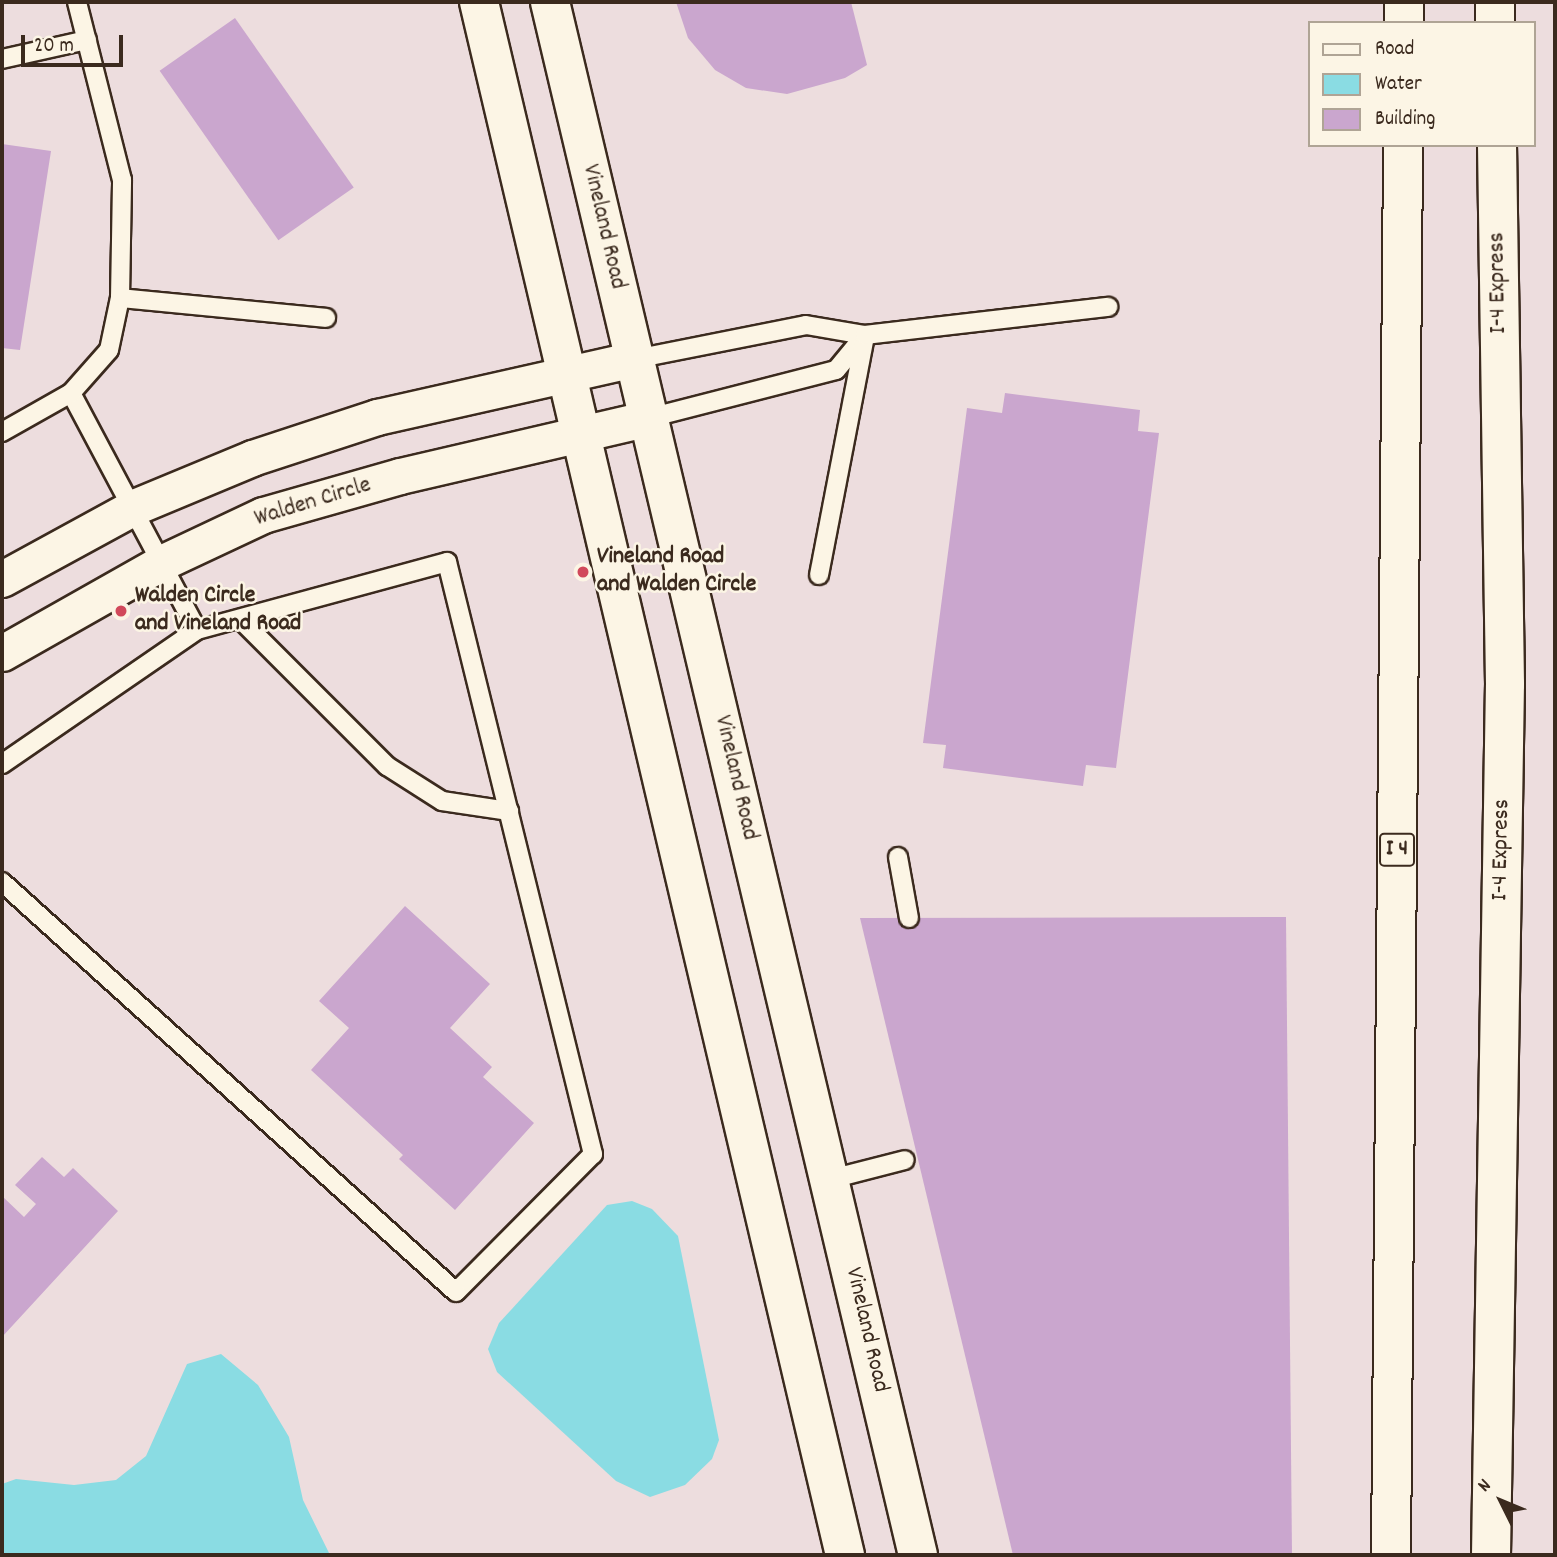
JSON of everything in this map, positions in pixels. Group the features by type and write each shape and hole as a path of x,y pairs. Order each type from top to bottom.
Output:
{"main road":[{"path":"479,2 566,372 584,433 845,1555"},
{"name":"Vineland Road","path":"550,2 918,1555"},
{"path":"1404,2 1404,21"},
{"path":"1495,2 1495,21"},
{"name":"I 4","path":"1391,1555 1403,147"},
{"name":"I-4 Express","path":"1491,1555 1505,684 1497,147"}],"street":[{"path":"2,579 132,508 252,458 377,417 566,372 635,359"},
{"name":"Walden Circle","path":"2,653 161,563 263,515 400,476 649,418"}],"lane":[{"path":"2,432 71,393 109,350 120,298 122,180 77,2"},
{"path":"2,59 87,40"},
{"path":"120,298 326,318"},
{"path":"635,359 806,326 865,335 1108,307"},
{"path":"649,418 836,370 865,335"},
{"path":"819,575 865,335"},
{"path":"71,393 198,630"},
{"path":"2,764 198,630 447,562 593,1154 456,1292 2,882"},
{"path":"240,619 387,766 442,801 509,811"},
{"path":"898,857 909,918"},
{"path":"831,1179 905,1160"}],"water":[{"path":"632,1201 652,1209 678,1236 719,1440 712,1459 685,1485 650,1497 616,1481 497,1372 488,1349 499,1323 607,1205"},
{"path":"221,1354 258,1385 289,1437 303,1500 330,1555 2,1555 2,1484 16,1479 74,1485 116,1480 146,1456 187,1364"}],"building":[{"path":"676,2 851,2 867,65 845,78 787,94 746,88 715,70 688,38"},
{"path":"235,18 354,188 278,240 160,71"},
{"path":"2,144 51,151 20,350 2,348"},
{"path":"1005,393 1140,410 1138,431 1159,433 1116,768 1086,765 1083,786 943,768 946,745 923,743 967,408 1002,413"},
{"path":"405,906 490,984 450,1028 492,1067 483,1077 534,1123 455,1210 399,1159 403,1155 311,1070 349,1028 319,1001"},
{"path":"1286,917 1292,1555 1013,1555 860,918"},
{"path":"42,1157 64,1177 73,1168 118,1211 2,1337 2,1196 24,1217 36,1204 15,1185"}],"place":[{"name":"Vineland Road and Walden Circle","path":"583,572"},
{"name":"Walden Circle and Vineland Road","path":"121,611"}]}
